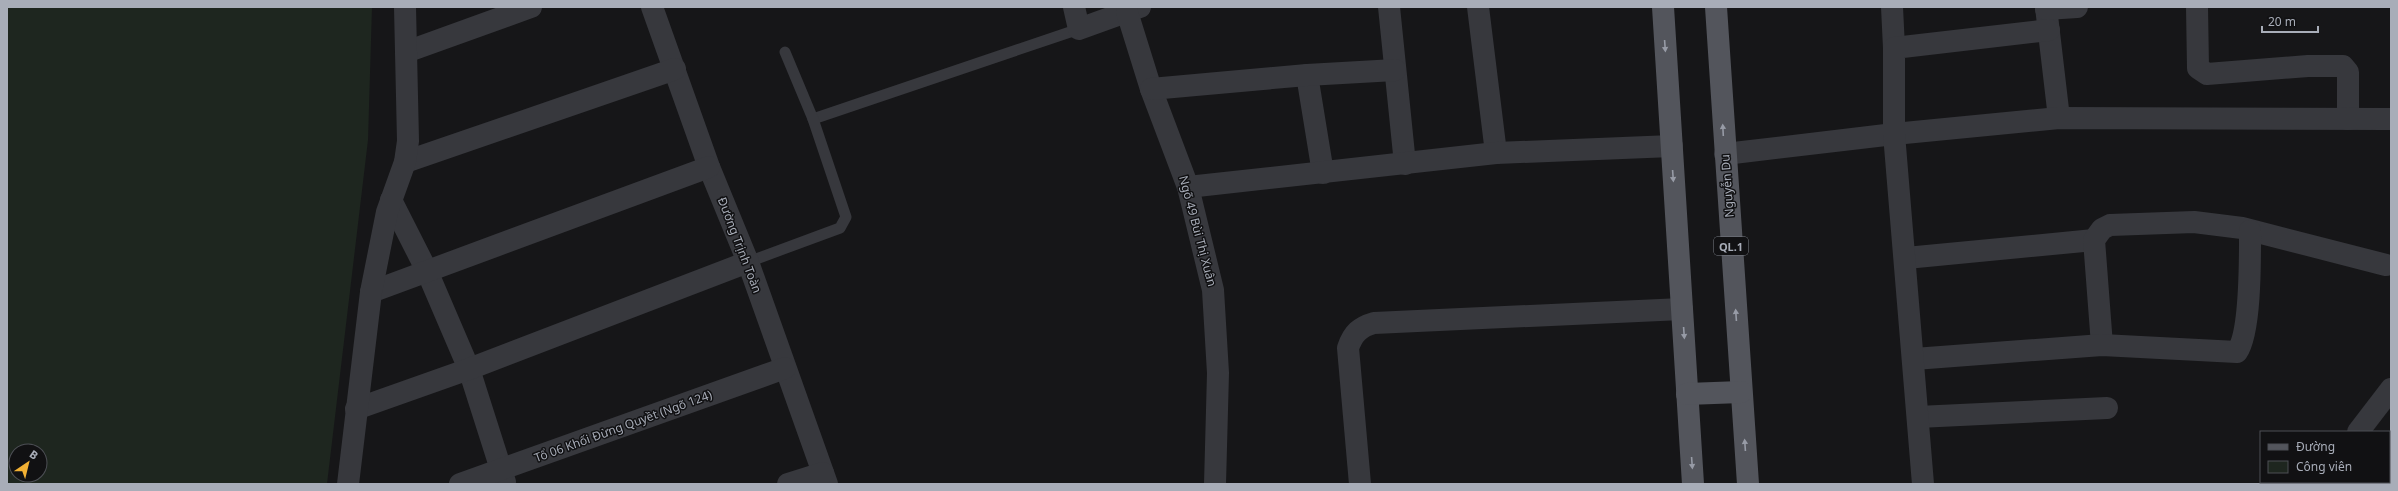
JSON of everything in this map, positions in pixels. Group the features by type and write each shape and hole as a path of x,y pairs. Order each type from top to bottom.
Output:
{"main road":[{"path":"1663,7 1693,484"},
{"name":"Nguyễn Du","path":"1716,7 1748,484"},
{"path":"1687,394 1741,392"}],"street":[{"path":"348,484 371,292 387,212 405,162 408,141 406,7"},
{"path":"406,52 531,7"},
{"name":"Đường Trịnh Toàn","path":"652,7 709,167 748,262 825,478"},
{"path":"1074,7 1079,29 1133,9"},
{"path":"1389,7 1405,164"},
{"path":"1478,7 1496,153"},
{"path":"1892,7 1894,48 1894,134 1906,258 1923,484"},
{"path":"1894,48 2047,15 2077,7"},
{"path":"2197,7 2198,68 2200,71 2207,74 2308,66 2343,66 2348,72 2348,119"},
{"name":"Ngõ 49 Bùi Thị Xuân","path":"1133,9 1151,89 1188,187 1204,246 1213,290 1217,322 1218,373 1215,484"},
{"path":"2047,15 2059,118"},
{"path":"405,162 675,69"},
{"path":"1151,89 1307,75 1395,70"},
{"path":"1307,75 1323,173"},
{"path":"1725,154 1894,134 2059,118 2391,119"},
{"path":"1188,187 1496,153 1672,146"},
{"path":"371,292 709,167"},
{"path":"391,200 427,271 469,369 503,477"},
{"path":"1906,258 2094,240 2107,226 2194,222 2242,228 2386,265"},
{"path":"1914,359 2102,344 2238,352 2242,346 2245,326 2250,231"},
{"path":"2094,240 2102,344"},
{"path":"356,409 469,369 748,262"},
{"path":"1360,484 1348,348 1357,331 1365,325 1382,322 1682,309"},
{"name":"Tổ 06 Khối Đừng Quyềt (Ngõ 124)","path":"460,484 503,477 785,368"},
{"path":"2359,431 2391,389"},
{"path":"1918,418 2107,408"},
{"path":"788,484 825,478"}],"lane":[{"path":"813,119 1079,29"},
{"path":"748,262 834,230 844,223 846,213 813,119 785,52"}],"green space":[{"path":"7,7 372,7 368,140 327,484 7,484"}]}
